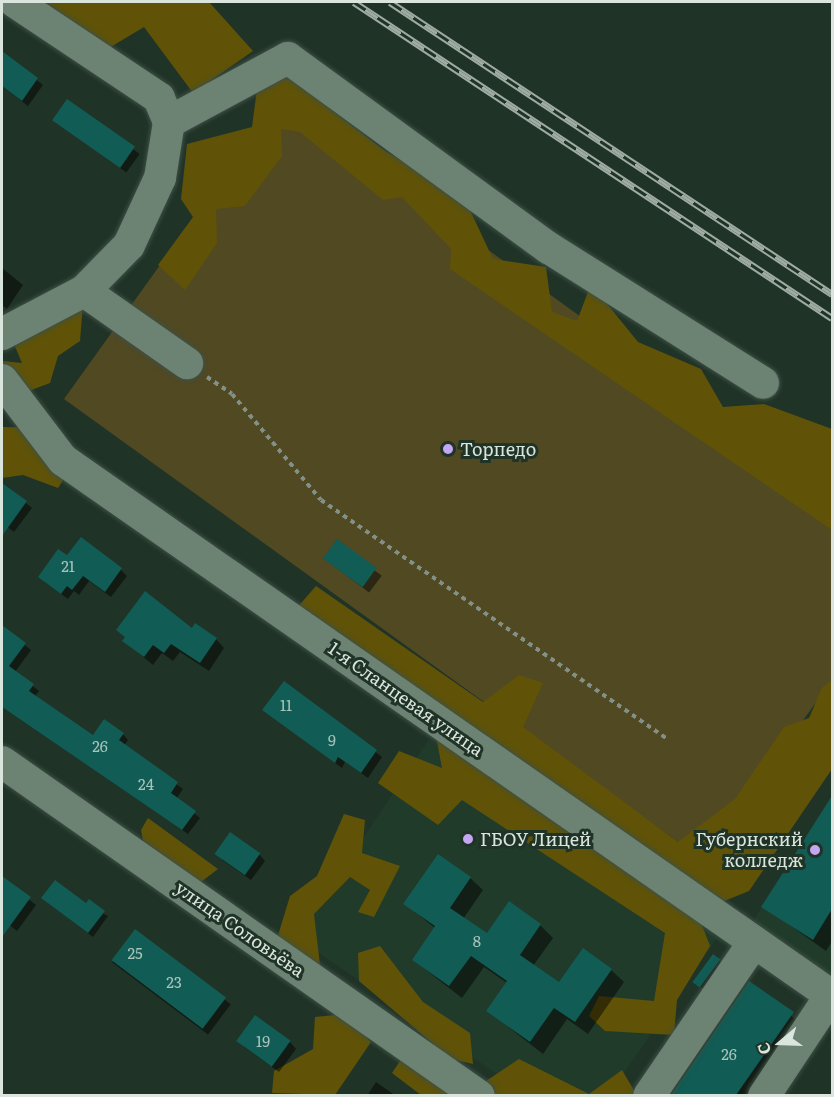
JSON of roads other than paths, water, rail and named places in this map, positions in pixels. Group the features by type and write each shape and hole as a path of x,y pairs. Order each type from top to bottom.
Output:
{"street":[{"path":"2,334 84,291 129,244 160,178 169,122 159,98 15,2"},
{"path":"169,122 288,58 549,248 763,383"},
{"path":"84,291 187,363"},
{"name":"1-я Сланцевая улица","path":"2,380 63,460 832,996"},
{"name":"улица Соловьёва","path":"2,762 479,1095"},
{"path":"650,1095 754,942"},
{"path":"764,1095 832,996"}],"railway":[{"path":"354,2 832,318"},
{"path":"390,2 832,294"}],"place":[{"name":"Торпедо","path":"448,449"},
{"name":"ГБОУ Лицей","path":"468,839"},
{"name":"Губернский колледж","path":"815,850"}]}
